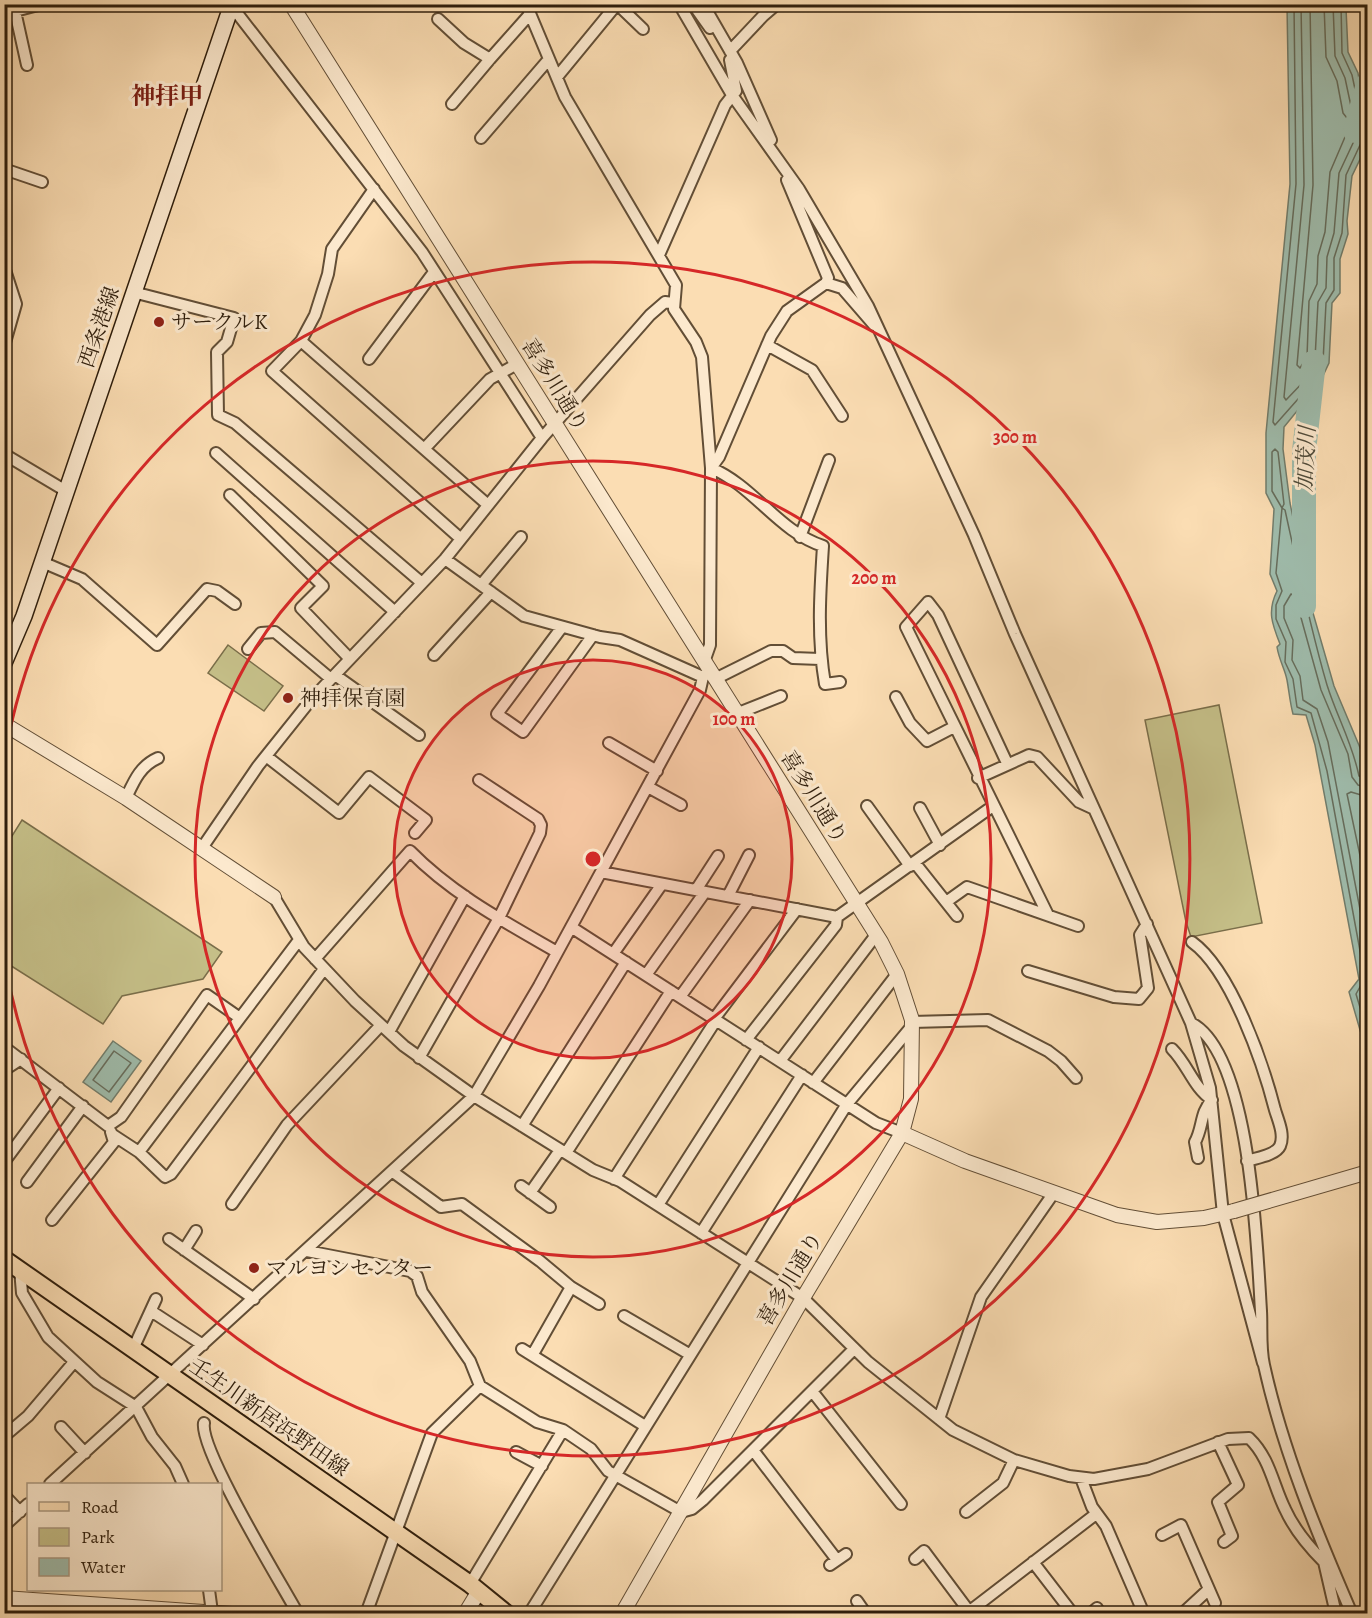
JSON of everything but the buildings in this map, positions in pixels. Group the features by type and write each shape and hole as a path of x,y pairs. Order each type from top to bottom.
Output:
{"main road":[{"name":"西条港線","path":"4,663 42,562 231,5"},
{"name":"壬生川新居浜野田線","path":"4,1259 475,1587 507,1614"}],"street":[{"path":"27,65 10,12 42,4"},
{"name":"喜多川通り","path":"291,4 556,425 708,673 876,935 897,974 912,1024 911,1099 902,1133 803,1298 622,1614"},
{"path":"557,77 617,4 644,29"},
{"path":"679,4 732,95 780,162 838,253 879,329 974,534 1092,808 1191,1023 1212,1100 1228,1213 1263,1363 1294,1471 1327,1561 1352,1614"},
{"path":"659,255 725,105 736,88 730,51 693,4"},
{"path":"703,4 730,51 780,162 826,270 826,283"},
{"path":"730,51 758,20 777,4"},
{"path":"231,5 374,189 434,272 542,438"},
{"path":"52,1483 474,1096 571,927 708,673 711,468 702,357 696,342 673,303 676,285 602,163 557,77 528,9 452,104"},
{"path":"438,19 464,43 490,59"},
{"path":"481,138 549,59"},
{"path":"4,169 42,183"},
{"path":"374,189 333,249 315,315 301,341 272,371 461,539"},
{"path":"4,267 16,304 4,346"},
{"path":"369,358 434,272"},
{"path":"826,283 842,288 879,329"},
{"path":"711,468 719,457 767,345 787,311 826,283"},
{"path":"133,292 234,318 226,342 217,352 218,415 235,423 422,583"},
{"path":"202,848 266,756 333,677 445,559 542,438 556,425 650,315 665,302 673,303"},
{"path":"301,341 488,505"},
{"path":"767,345 812,370 842,416"},
{"path":"425,448 490,379 517,364"},
{"path":"216,453 394,612"},
{"path":"4,454 66,491"},
{"path":"800,537 829,460"},
{"path":"711,468 728,477 800,537 823,546 819,615 820,659 825,684 840,682"},
{"path":"230,495 323,586 301,608 350,659"},
{"path":"481,585 520,537"},
{"path":"445,559 524,616 620,640 708,673 771,651 783,651 793,658 820,659"},
{"path":"42,562 82,579 157,645 207,589 217,591 235,604"},
{"path":"434,655 491,592"},
{"path":"1007,763 939,615 928,602 906,627 978,778 1001,816 1048,915"},
{"path":"562,627 497,714 523,732 593,635"},
{"path":"248,649 261,633 275,632 333,677 419,735"},
{"path":"736,714 781,696"},
{"path":"896,697 910,723 927,741 954,727"},
{"path":"4,724 126,798 274,897 299,940 324,969 385,1029 419,1058 474,1096 593,1170 614,1179 658,1205 803,1298 854,1349 953,1430 1014,1460 1081,1478 1094,1479 1148,1468 1218,1442 1243,1436 1256,1445 1267,1461 1293,1523 1327,1561 1336,1614"},
{"path":"609,744 657,771"},
{"path":"978,778 1029,755 1037,758 1079,802 1092,808"},
{"path":"266,756 339,813 365,774 426,820 416,833"},
{"path":"126,798 139,771 148,762 158,758"},
{"path":"419,1058 499,918 540,833 541,825 532,814 479,780"},
{"path":"648,787 681,805"},
{"path":"867,806 912,865 957,916"},
{"path":"601,872 837,917 857,905 993,806"},
{"path":"920,808 940,845"},
{"path":"315,959 410,851 436,878 557,952"},
{"path":"728,896 749,855"},
{"path":"646,975 700,891 718,856"},
{"path":"613,954 662,884"},
{"path":"946,902 968,887 1078,926"},
{"path":"232,1204 287,1125 385,1029 465,897"},
{"path":"550,1208 525,1189 563,1151 675,994 750,900"},
{"path":"614,1179 715,1019 797,909"},
{"path":"746,1040 836,925 837,917"},
{"path":"1028,971 1114,997 1139,999 1148,988 1140,935 1147,924"},
{"path":"571,927 876,1123 1053,1194 1117,1215 1157,1222 1228,1213 1368,1172"},
{"path":"780,1061 876,935"},
{"path":"139,1152 299,940"},
{"path":"1192,942 1202,950 1211,963 1245,1022 1263,1063 1281,1132 1281,1145 1276,1151 1247,1161"},
{"path":"522,1126 626,962"},
{"path":"4,1047 83,1106 139,1152 165,1177 171,1174 324,969"},
{"path":"813,1083 897,974"},
{"path":"110,1130 207,995 240,1018"},
{"path":"529,1614 847,1104 912,1024 988,1020 1048,1051 1061,1061 1076,1078"},
{"path":"1191,1023 1201,1028 1222,1056 1238,1109 1255,1216 1263,1363"},
{"path":"658,1205 759,1047"},
{"path":"1172,1049 1181,1058 1191,1078 1212,1100"},
{"path":"4,1070 21,1059"},
{"path":"701,1233 802,1075"},
{"path":"4,1162 59,1088"},
{"path":"1198,1158 1195,1142 1201,1131 1204,1108 1212,1100"},
{"path":"27,1182 83,1106"},
{"path":"52,1220 114,1142 110,1130"},
{"path":"393,1172 441,1207 462,1204 540,1261 571,1287 599,1304"},
{"path":"939,1419 981,1297 1053,1194"},
{"path":"184,1250 196,1231"},
{"path":"169,1239 254,1299"},
{"path":"307,1251 410,1271 417,1275 422,1292 470,1361 480,1386 537,1422 563,1430 591,1449 615,1475 681,1512 692,1509 703,1500 854,1349"},
{"path":"20,1269 22,1293 48,1336 97,1382 136,1407 152,1437 176,1466 182,1483"},
{"path":"571,1287 528,1352 645,1426"},
{"path":"133,1349 156,1299"},
{"path":"151,1311 204,1345"},
{"path":"624,1316 689,1354"},
{"path":"4,1428 8,1433 28,1416 74,1362"},
{"path":"366,1614 432,1433 480,1386"},
{"path":"812,1391 901,1504"},
{"path":"204,1423 202,1431 222,1474 298,1614"},
{"path":"61,1428 85,1453"},
{"path":"465,1614 475,1587 563,1430"},
{"path":"1218,1442 1238,1485 1218,1502 1232,1536 1224,1542"},
{"path":"753,1450 837,1560"},
{"path":"516,1452 542,1466"},
{"path":"966,1512 1003,1483 1014,1460"},
{"path":"1081,1478 1096,1514 1106,1526 1144,1614"},
{"path":"4,1495 24,1508 4,1526"},
{"path":"915,1559 924,1551 969,1613 1096,1514"},
{"path":"1162,1535 1181,1525 1215,1603"},
{"path":"1034,1562 1073,1614"},
{"path":"1182,1614 1208,1590"},
{"path":"209,1591 212,1612"},
{"path":"4,1598 58,1608 232,1614"},
{"path":"857,1601 866,1614"}],"green space":[{"path":"228,645 283,686 264,711 208,673"},
{"path":"1219,705 1262,923 1191,937 1145,720"},
{"path":"22,820 222,952 203,979 122,996 103,1024 5,962 5,847"}],"water":[{"path":"1287,5 1349,5 1346,8 1348,52 1358,73 1367,132 1364,151 1352,176 1347,221 1348,234 1340,259 1340,293 1332,303 1329,363 1319,384 1284,427 1283,449 1290,503 1311,606 1334,686 1361,750 1367,778 1367,1054 1349,992 1359,979 1315,745 1306,715 1293,714 1286,676 1277,647 1280,644 1271,611 1277,591 1270,574 1274,509 1266,493 1266,433 1290,184"},
{"path":"113,1041 141,1061 111,1102 83,1082"}],"waterway":[{"name":"加茂川","path":"1355,131 1368,84"},
{"name":"加茂川","path":"1304,606 1304,451 1314,362"}],"place":[{"name":"サークルK","path":"159,322"},
{"name":"神拝保育園","path":"288,698"},
{"name":"マルヨシセンター","path":"254,1268"}],"district":[{"name":"神拝甲","path":"167,96"}]}
